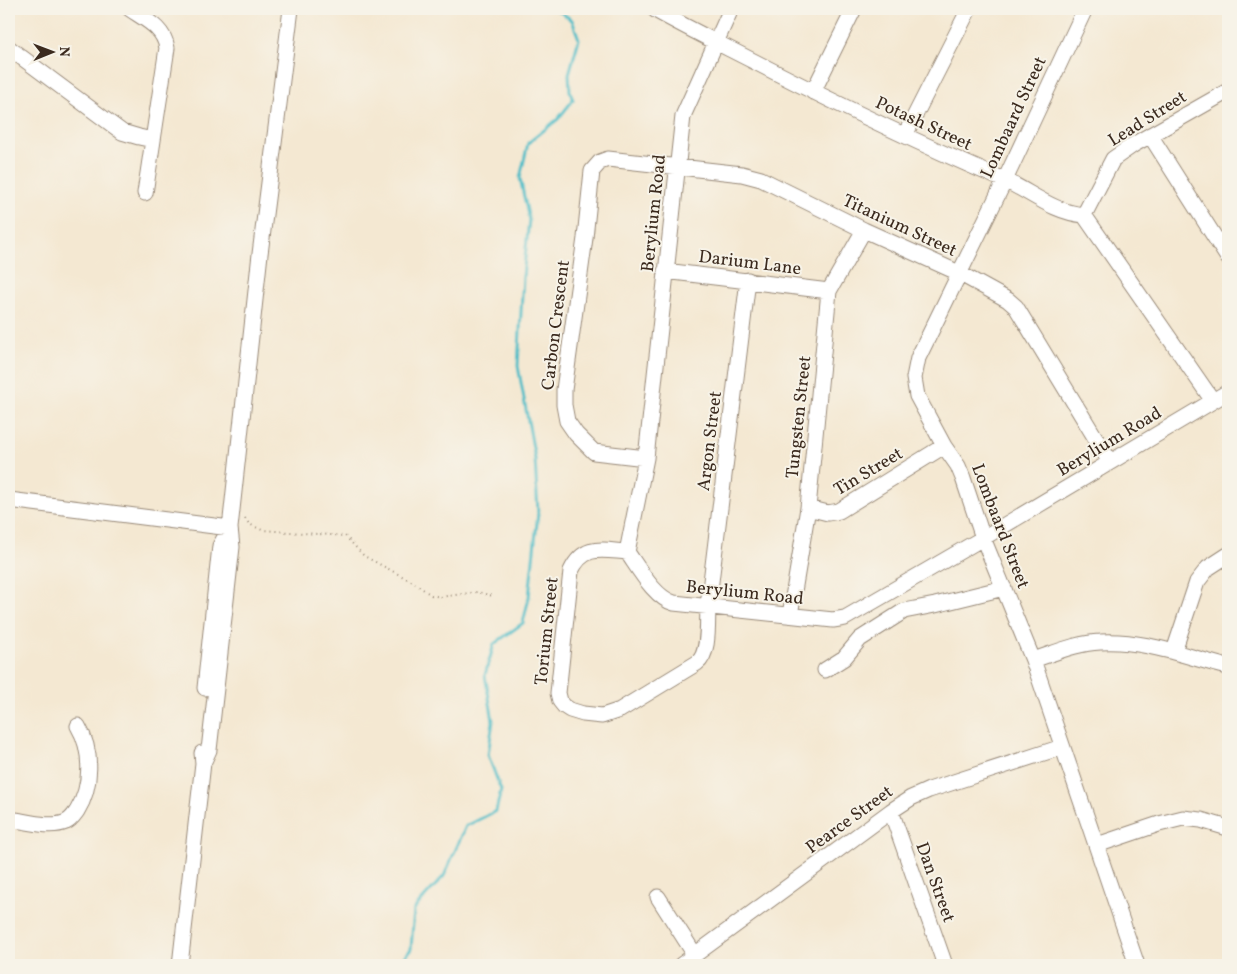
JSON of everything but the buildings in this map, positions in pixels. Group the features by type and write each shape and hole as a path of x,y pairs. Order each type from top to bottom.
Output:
{"street":[{"path":"130,9 162,32 167,48 145,192"},
{"path":"180,965 203,763 204,700 220,546 230,528 291,9"},
{"name":"Berylium Road","path":"731,9 683,116 646,458 627,552 653,588 666,601 833,620 845,618 984,538 1228,392"},
{"path":"813,92 854,9"},
{"path":"905,135 969,9"},
{"name":"Lombaard Street","path":"1085,9 1005,180 918,358 914,378 920,402 944,446 958,466 984,538 1033,660 1137,965"},
{"name":"Potash Street","path":"655,10 813,92 952,158 1005,180 1050,206 1084,216"},
{"path":"9,48 122,132 139,138 153,140"},
{"name":"Lead Street","path":"1084,216 1113,159 1150,135 1228,91"},
{"path":"1150,135 1228,258"},
{"name":"Titanium Street","path":"592,171 600,162 608,159 753,176 864,230 959,273 1008,300 1016,307 1110,462"},
{"name":"Carbon Crescent","path":"592,171 585,238 564,390 564,405 568,421 576,434 594,452 646,458"},
{"path":"1084,216 1213,401"},
{"name":"Tungsten Street","path":"790,615 808,508 829,291 864,230"},
{"name":"Darium Lane","path":"665,271 829,291"},
{"name":"Argon Street","path":"708,606 748,280"},
{"name":"Tin Street","path":"808,508 828,512 839,511 944,446"},
{"path":"9,500 230,528"},
{"name":"Torium Street","path":"627,552 599,550 583,554 576,560 571,571 558,693 560,701 564,706 570,710 592,716 611,713 620,710 700,661 705,652 708,606"},
{"path":"1174,651 1197,582 1208,568 1228,555"},
{"path":"825,670 844,658 860,639 904,611 935,606 1004,588"},
{"path":"845,618 860,639"},
{"path":"1033,660 1074,646 1098,642 1127,643 1174,651 1228,667"},
{"path":"9,819 49,824 66,822 73,817 86,793 89,770 85,737 78,726"},
{"name":"Pearce Street","path":"681,965 910,798 929,790 1062,747"},
{"name":"Dan Street","path":"891,811 945,965"},
{"path":"1097,845 1183,818 1201,820 1228,828"},
{"path":"658,897 696,954"}],"path":[{"path":"233,502 254,528 288,533 345,536 364,556 413,582 431,595 440,597 477,592 493,596"}],"waterway":[{"path":"399,965 411,949 414,909 444,876 466,826 496,811 501,790 488,755 493,721 485,675 494,644 523,623 529,597 538,513 535,459 518,366 523,277 529,220 520,178 528,143 558,119 573,100 570,91 569,74 579,39 572,20 556,9"}]}
